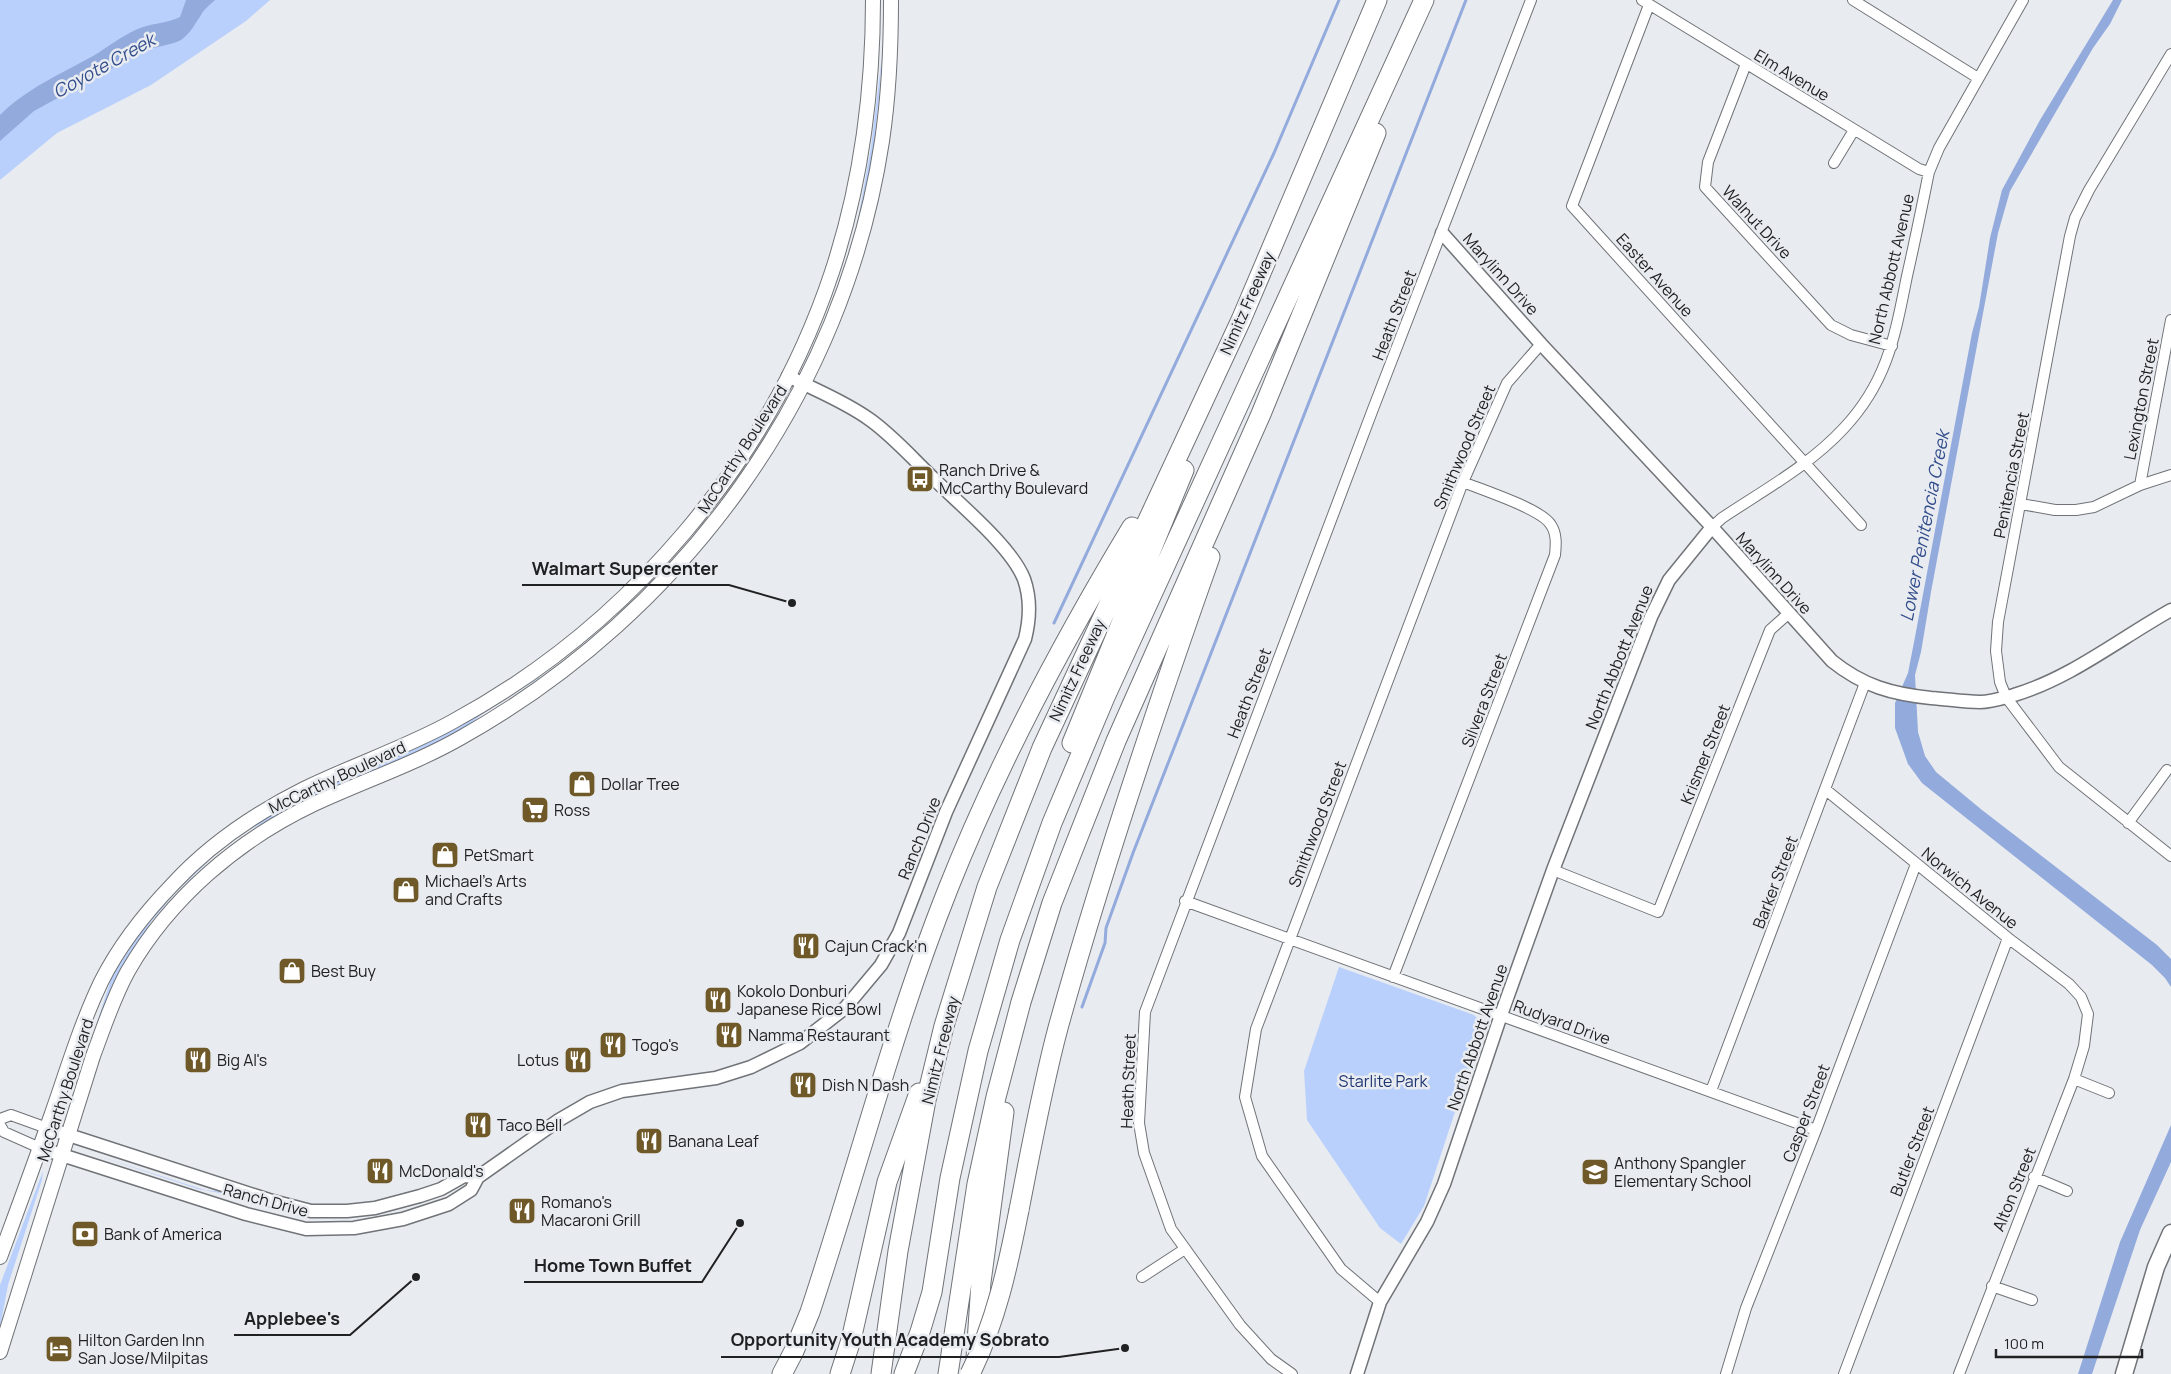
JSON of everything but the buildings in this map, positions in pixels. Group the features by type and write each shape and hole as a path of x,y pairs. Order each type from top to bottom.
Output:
{"highway":[{"name":"Nimitz Freeway","path":"881,1374 911,1175 944,1026 986,888 1012,818 1045,740 1179,449 1241,320 1377,0"},
{"path":"891,1374 909,1328 934,1246 978,1051 1010,940 1052,823 1105,697 1424,0"},
{"path":"948,1374 977,1184 996,1097 1021,1002 1052,904 1087,811 1261,414 1430,0"},
{"path":"904,1374 920,1332 932,1292 934,1246 946,1139 967,1048 998,936 1092,692 1173,494 1348,86 1369,21"},
{"path":"970,1374 994,1315 1008,1270 1043,1093 1075,970 1163,689 1261,414"},
{"path":"782,1374 810,1312 902,1016 962,855 1040,689 1109,565 1179,449"},
{"path":"975,1374 981,1282 989,1212 1021,1002"},
{"path":"840,1374 851,1340 888,1182 903,1134 944,1026"}],"main road":[{"name":"McCarthy Boulevard","path":"0,1257 74,1050 102,982 138,924 176,880 223,839 269,808 304,789 452,723 529,675 578,637 650,570 699,515 757,432 788,376 808,334 832,272 853,196 867,119 873,45 873,0"},
{"name":"McCarthy Boulevard","path":"0,1352 94,1054 118,990 152,935 189,892 233,852 272,827 312,805 402,766 460,738 514,706 590,651 651,595 712,526 734,498 772,441 804,384 828,332 849,277 872,191 885,121 892,0"},
{"path":"2124,1374 2156,1267 2171,1233"}],"street":[{"name":"Heath Street","path":"1292,1374 1271,1359 1240,1325 1170,1229 1144,1153 1139,1123 1145,1012 1531,0"},
{"path":"1853,0 1978,78"},
{"name":"North Abbott Avenue","path":"1358,1374 1380,1302 1427,1222 1444,1184 1501,1015 1554,870 1658,601 1679,565 1712,527 1722,518 1805,462 1845,427 1863,404 1879,378 1892,346 1929,172 1939,148 2023,0"},
{"name":"Elm Avenue","path":"1645,2 1919,169 1929,172"},
{"name":"Easter Avenue","path":"1645,2 1572,206 1861,525"},
{"name":"Penitencia Street","path":"2171,54 2092,184 2070,236 1997,636 1998,666 2006,697 2059,767 2171,856"},
{"name":"Walnut Drive","path":"1746,64 1708,162 1705,187 1831,325 1851,334 1892,346"},
{"path":"1834,163 1854,130"},
{"name":"Marylinn Drive","path":"1442,233 1540,344 1712,527 1832,661 1848,674 1865,683 1919,696 1981,702 2006,697 2038,688 2078,667 2171,610"},
{"name":"Lexington Street","path":"2140,485 2171,320"},
{"name":"Smithwood Street","path":"1380,1302 1341,1269 1262,1156 1245,1097 1256,1029 1463,482 1507,383 1540,344"},
{"name":"Ranch Drive","path":"40,1148 246,1214 300,1228 319,1230 380,1224 449,1204 471,1190 478,1177 559,1120 590,1102 622,1092 716,1078 751,1068 800,1043 845,1008 881,965 899,933 946,812 1019,652 1028,625 1028,596 1018,566 1009,553 875,424 851,407 788,376"},
{"path":"2021,504 2056,510 2085,509 2109,501 2140,485 2171,475"},
{"name":"Silvera Street","path":"1393,977 1555,556 1556,540 1551,524 1536,511 1463,482"},
{"name":"Krismer Street","path":"1554,870 1658,912 1770,630 1788,614"},
{"name":"Barker Street","path":"1711,1092 1865,683"},
{"path":"2128,823 2167,770"},
{"name":"Norwich Avenue","path":"1826,790 2008,938 2069,984 2080,997 2088,1014"},
{"name":"Casper Street","path":"1726,1374 1746,1308 1816,1130 1916,864"},
{"name":"Rudyard Drive","path":"1186,902 1816,1130"},
{"name":"Butler Street","path":"1844,1374 2008,938"},
{"name":"Alton Street","path":"1959,1374 2034,1177 2074,1079 2084,1046 2088,1014"},
{"path":"2074,1079 2109,1093"},
{"path":"0,1119 11,1115 47,1128"},
{"path":"0,1125 4,1132 40,1148"},
{"name":"Ranch Drive","path":"47,1128 269,1200 311,1211 347,1211 375,1208 441,1189 464,1176 478,1177"},
{"path":"2034,1177 2067,1191"},
{"path":"1142,1277 1185,1249"},
{"path":"1992,1286 2032,1300"}],"green space":[{"path":"0,0 270,0 246,21 151,85 57,133 0,180"},
{"path":"882,56 868,200 852,253 871,147"},
{"path":"539,676 539,678 481,715 461,732 246,831 263,818 303,796 390,760 444,734"},
{"path":"216,854 175,893 150,923 143,935 69,1110 112,976 139,935 160,908 182,884"},
{"name":"Starlite Park","path":"1339,967 1474,1015 1481,1022 1481,1033 1424,1206 1401,1244 1380,1228 1307,1120 1304,1071"},
{"path":"92,1154 205,1190 225,1192 272,1208 225,1194 198,1189"},
{"path":"43,1171 42,1180 8,1285 0,1327 0,1285"}],"water":[{"name":"Coyote Creek","path":"186,0 215,0 204,11 184,38 172,44 142,52 34,111 0,141 0,115 10,105 45,82 130,33 143,27 171,21 180,17"},
{"path":"2113,0 2122,0 2110,24 2093,48 2010,191 1998,233 1921,652 1915,675 1918,732 1925,756 1936,772 1982,810 2157,945 2171,959 2171,987 2152,965 1922,783 1908,764 1895,728 1895,703 1908,673 1972,333 1979,307 1990,238 2002,190 2040,120"},
{"path":"2171,1125 2171,1162 2140,1230 2092,1374 2078,1374 2120,1242"}],"waterway":[{"path":"1054,623 1274,153 1339,0"},
{"path":"1082,1007 1105,943 1106,928 1133,853 1466,0"}],"place":[{"name":"Ranch Drive & McCarthy Boulevard","path":"920,479"},
{"name":"Walmart Supercenter","path":"792,603"},
{"name":"Dollar Tree","path":"582,784"},
{"name":"Ross","path":"535,810"},
{"name":"PetSmart","path":"445,855"},
{"name":"Michael's Arts and Crafts","path":"406,890"},
{"name":"Cajun Crack'n","path":"806,946"},
{"name":"Best Buy","path":"292,971"},
{"name":"Kokolo Donburi Japanese Rice Bowl","path":"718,1000"},
{"name":"Namma Restaurant","path":"729,1035"},
{"name":"Togo's","path":"613,1045"},
{"name":"Big Al's","path":"198,1060"},
{"name":"Lotus","path":"578,1060"},
{"name":"Dish N Dash","path":"803,1085"},
{"name":"Taco Bell","path":"478,1125"},
{"name":"Banana Leaf","path":"649,1141"},
{"name":"McDonald's","path":"380,1171"},
{"name":"Anthony Spangler Elementary School","path":"1595,1172"},
{"name":"Romano's Macaroni Grill","path":"522,1211"},
{"name":"Home Town Buffet","path":"740,1223"},
{"name":"Bank of America","path":"85,1234"},
{"name":"Applebee's","path":"416,1277"},
{"name":"Opportunity Youth Academy Sobrato","path":"1125,1348"},
{"name":"Hilton Garden Inn San Jose/Milpitas","path":"59,1349"}],"water label":[{"name":"Lower Penitencia Creek","path":"1925,526"}]}
